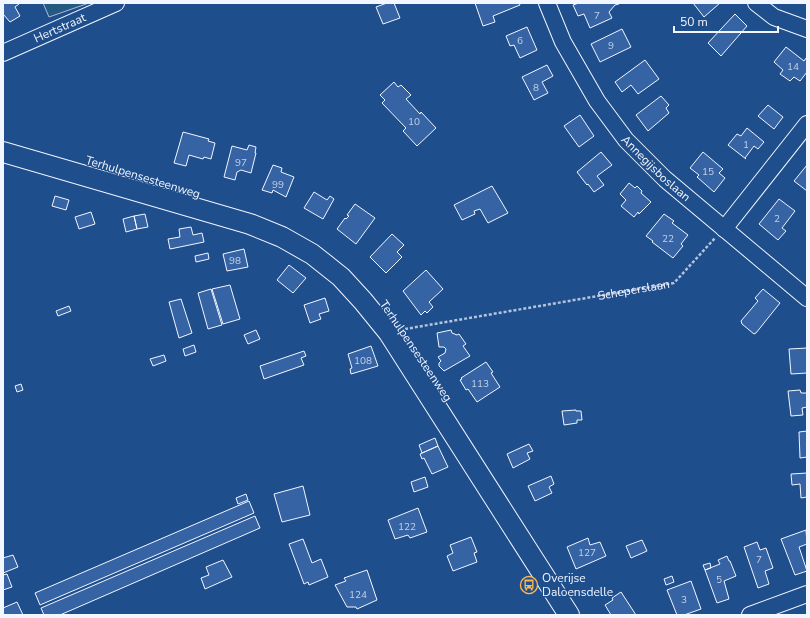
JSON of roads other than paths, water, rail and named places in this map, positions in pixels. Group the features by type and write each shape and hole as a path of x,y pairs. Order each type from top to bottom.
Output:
{"main road":[{"name":"Terhulpensesteenweg","path":"3,152 250,224 282,237 312,254 341,277 364,301 389,333 570,615"}],"street":[{"name":"Hertstraat","path":"3,53 116,3"},
{"name":"Annegijsboslaan","path":"548,3 564,42 597,102 626,140 665,179 807,298"},
{"path":"756,3 774,17 807,29"},
{"path":"724,229 807,124"},
{"path":"750,615 807,594"}],"place":[{"name":"Overijse Daloensdelle","path":"529,585"}]}
